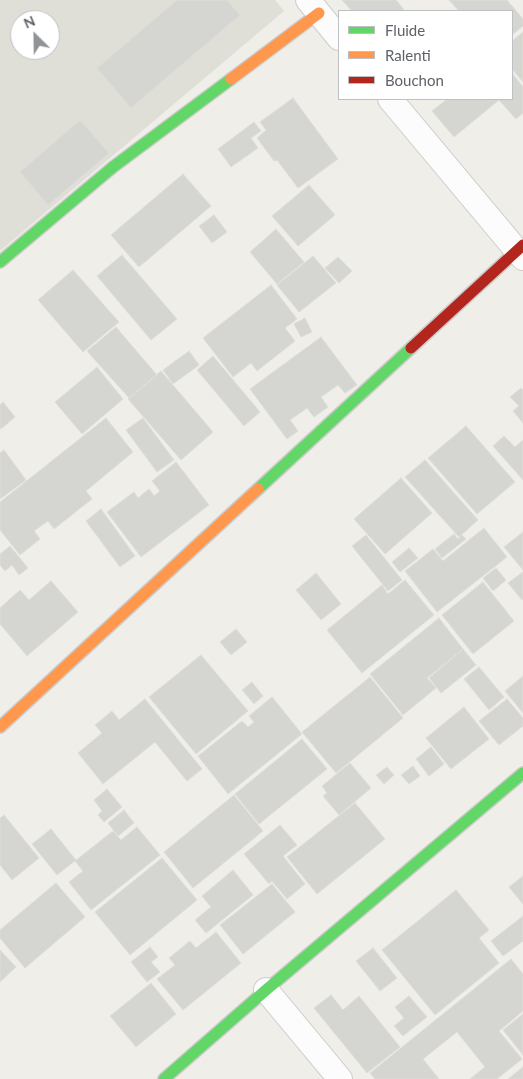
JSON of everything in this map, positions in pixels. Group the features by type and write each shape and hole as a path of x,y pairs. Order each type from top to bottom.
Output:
{"street":[{"path":"0,262 113,167 313,7 338,37"},
{"path":"0,727 521,250 391,100"},
{"path":"164,1079 266,990 520,780"},
{"path":"266,990 340,1079"}],"shaded area":[{"path":"0,0 275,0 284,11 0,251"}],"building":[{"path":"177,0 227,0 240,15 131,108 97,68"},
{"path":"342,0 396,0 404,10 351,10"},
{"path":"449,0 507,0 523,19 523,26 513,34 513,10 458,10"},
{"path":"523,32 523,82 513,70 513,40"},
{"path":"513,74 523,87 523,113 516,119 499,100 513,100"},
{"path":"293,98 338,159 298,188 277,160 274,161 257,138 266,130 260,122"},
{"path":"446,100 499,100 454,137 432,111"},
{"path":"80,120 109,153 48,205 20,172"},
{"path":"254,122 261,131 251,138 258,148 231,167 218,149"},
{"path":"183,174 211,206 139,267 111,235"},
{"path":"309,185 335,215 298,246 272,216"},
{"path":"214,215 227,232 212,243 199,226"},
{"path":"276,229 304,262 277,284 250,252"},
{"path":"122,255 177,319 151,340 97,276"},
{"path":"313,256 336,283 299,312 277,285"},
{"path":"338,257 352,271 339,283 325,268"},
{"path":"73,270 119,322 83,352 38,300"},
{"path":"271,285 297,319 285,328 295,341 257,371 251,363 233,377 203,338"},
{"path":"305,318 312,332 301,337 294,324"},
{"path":"116,327 157,375 129,398 87,351"},
{"path":"321,337 357,385 345,393 338,385 321,397 328,407 314,417 307,408 290,420 298,431 287,439 250,389"},
{"path":"189,351 199,365 173,384 163,370"},
{"path":"213,356 260,412 244,426 197,370"},
{"path":"97,367 123,399 82,434 55,402"},
{"path":"161,371 213,432 181,460 128,399"},
{"path":"521,388 523,390 523,423 513,411 519,406 510,397"},
{"path":"3,402 15,417 1,429 0,405"},
{"path":"106,418 133,452 86,491 92,499 54,529 48,521 34,531 40,539 20,555 0,530 0,502"},
{"path":"143,418 174,460 157,472 126,430"},
{"path":"466,426 515,482 477,514 428,458"},
{"path":"504,436 515,447 523,440 523,480 493,446"},
{"path":"4,450 26,480 0,499 0,453"},
{"path":"425,460 478,520 459,537 405,477"},
{"path":"176,462 209,505 141,557 107,512 134,492 138,498 149,489 154,496 160,491 152,481"},
{"path":"401,478 432,513 385,554 354,519"},
{"path":"101,509 135,556 120,567 86,521"},
{"path":"484,528 507,557 437,612 405,571 433,549 443,561"},
{"path":"523,532 523,570 504,547"},
{"path":"454,534 458,539 462,535 466,539 442,558 435,549"},
{"path":"366,535 402,580 388,591 352,546"},
{"path":"10,546 28,568 19,575 12,565 5,571 0,565 0,554"},
{"path":"409,548 418,558 400,572 392,562"},
{"path":"496,568 506,580 493,591 483,578"},
{"path":"523,572 523,599 522,600 508,583"},
{"path":"316,573 341,604 321,620 296,590"},
{"path":"405,580 434,615 362,673 327,630 382,585 388,594"},
{"path":"51,581 78,612 27,656 0,624 0,608 20,590 29,600"},
{"path":"483,582 514,621 473,654 442,615"},
{"path":"439,618 463,649 427,678 436,688 403,715 370,674"},
{"path":"236,629 247,642 231,655 220,642"},
{"path":"463,649 476,665 441,693 429,678"},
{"path":"201,655 248,711 196,754 149,697"},
{"path":"479,667 504,697 489,710 464,679"},
{"path":"523,676 523,713 505,691"},
{"path":"370,677 403,718 336,773 302,732"},
{"path":"252,682 263,696 254,704 242,690"},
{"path":"272,697 302,734 228,794 198,756 242,721 248,727 254,722 249,716"},
{"path":"145,699 202,769 187,781 155,742 103,784 78,753 102,733 95,725 112,711 119,720"},
{"path":"507,699 523,718 523,726 499,745 479,721"},
{"path":"464,707 489,739 451,769 426,738"},
{"path":"302,739 327,769 259,824 235,794"},
{"path":"431,747 444,764 429,776 416,759"},
{"path":"350,763 371,788 339,815 323,796 327,793 322,786"},
{"path":"413,766 420,776 409,784 401,775"},
{"path":"387,767 394,775 384,784 376,775"},
{"path":"107,789 122,807 104,822 98,815 102,811 94,800"},
{"path":"234,795 263,831 193,888 164,852"},
{"path":"355,803 385,839 317,894 287,857"},
{"path":"124,810 134,823 118,836 108,823"},
{"path":"4,815 39,858 12,880 0,865 0,818"},
{"path":"280,825 297,845 283,856 305,884 287,899 272,881 269,884 244,854"},
{"path":"137,827 160,855 91,910 69,882 83,871 75,861 113,831 121,840"},
{"path":"51,829 76,860 57,875 32,844"},
{"path":"162,858 197,900 130,955 95,912"},
{"path":"233,870 253,895 206,933 195,920 211,907 202,896"},
{"path":"523,876 523,904 509,887"},
{"path":"56,883 85,917 25,968 0,938 0,930"},
{"path":"272,884 295,912 243,954 220,925"},
{"path":"456,890 489,930 479,938 499,963 435,1015 382,950"},
{"path":"523,916 523,941 503,956 491,941"},
{"path":"216,932 241,963 183,1010 157,979 175,965 169,958 190,941 196,948"},
{"path":"150,947 158,957 151,962 160,972 147,982 131,962"},
{"path":"373,948 397,978 380,991 356,961"},
{"path":"0,950 16,967 0,982"},
{"path":"511,959 523,974 523,1011 499,1031 522,1059 497,1079 470,1079 485,1067 457,1032 423,1059 439,1079 375,1079 370,1073"},
{"path":"151,983 176,1014 136,1047 110,1016"},
{"path":"331,995 343,1010 359,996 400,1047 367,1073 314,1008"},
{"path":"409,996 427,1017 403,1036 394,1026 404,1018 395,1007"},
{"path":"523,1014 523,1055 503,1030"},
{"path":"523,1067 523,1079 508,1079"}],"traffic: fast":[{"path":"0,262 113,167 231,79"},
{"path":"258,489 411,348"},
{"path":"164,1079 266,990 523,773"}],"traffic: slow":[{"path":"231,79 319,13"},
{"path":"0,727 258,489"}],"traffic: jam":[{"path":"411,348 523,245"}]}
